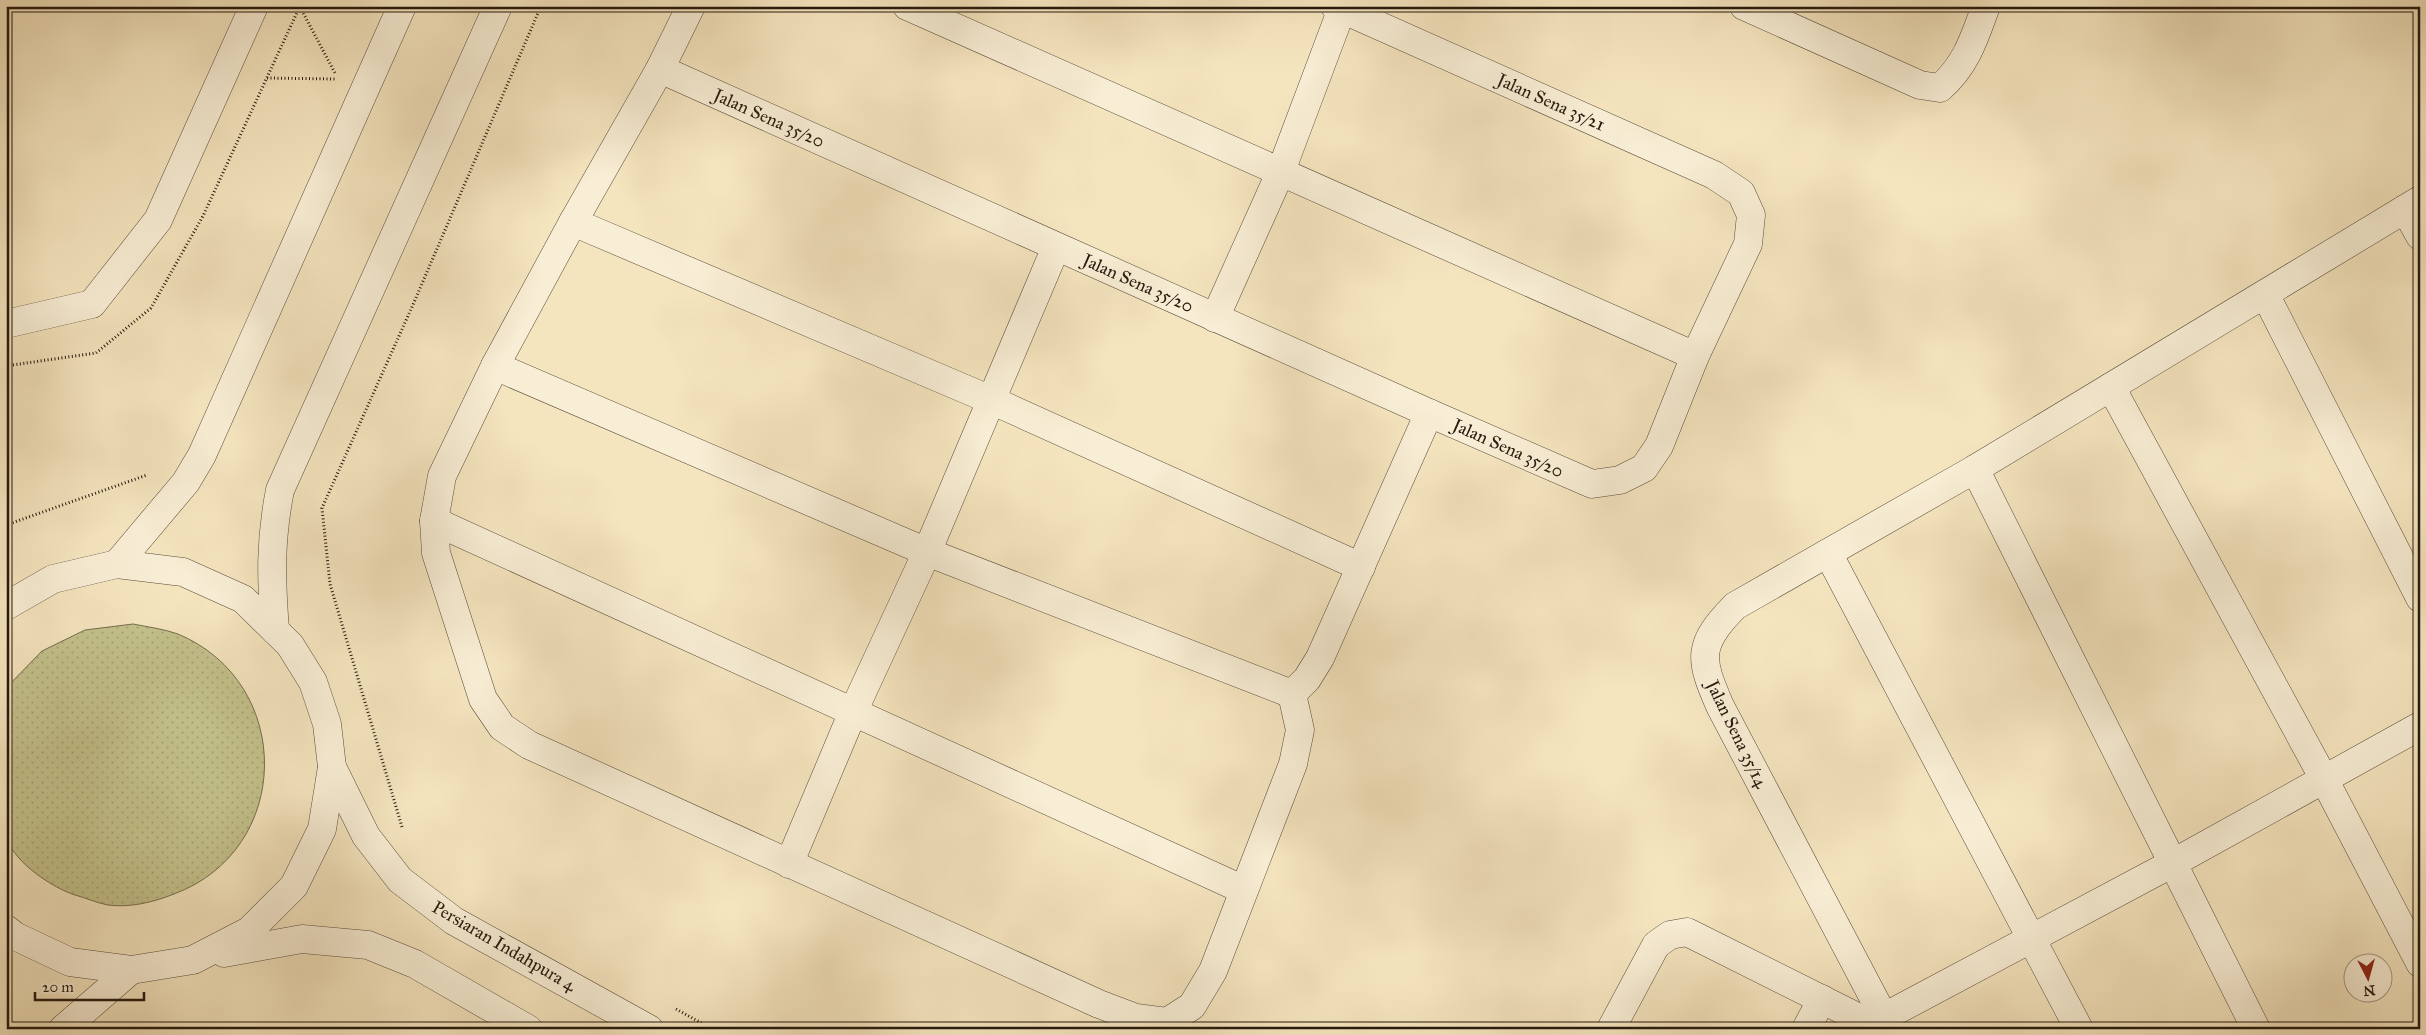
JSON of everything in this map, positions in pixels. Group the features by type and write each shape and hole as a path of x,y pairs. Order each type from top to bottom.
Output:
{"street":[{"path":"6,324 92,304 158,220 254,6"},
{"path":"118,564 186,482 202,455 402,6"},
{"path":"275,630 270,568 273,524 280,490 498,6"},
{"path":"691,6 660,69 572,222 496,366 442,476 434,521 436,553 483,699 502,727 528,745 1100,1004 1136,1018 1167,1022 1192,1006 1213,971 1293,764 1300,730 1292,694"},
{"path":"908,6 1695,356"},
{"path":"1744,6 1920,85 1940,88 1955,74 1969,50 1986,6"},
{"path":"1215,318 1281,171 1340,7"},
{"name":"Jalan Sena 35/21","path":"1340,7 1714,175 1741,193 1751,216"},
{"name":"Jalan Sena 35/20","path":"660,69 1215,318 1592,484 1620,480 1644,468 1659,446 1695,356 1748,244 1751,216"},
{"path":"2413,205 2420,236"},
{"name":"Jalan Sena 35/14","path":"1885,1025 1720,706 1708,678 1704,652 1715,627 1735,606 1975,469 2413,205"},
{"path":"572,222 991,400 1361,567"},
{"path":"789,864 853,712 927,552 1056,247"},
{"path":"2265,294 2420,598"},
{"path":"496,366 927,552 1292,694"},
{"path":"2111,387 2324,779 2420,963"},
{"path":"1292,694 1307,679 1320,658 1429,413"},
{"path":"1975,469 2256,1029"},
{"path":"434,521 1244,890"},
{"path":"1828,553 2079,1029"},
{"path":"6,588 118,564 183,572 243,599 290,645 313,682 327,724 332,767 322,830 294,886 249,931 193,960"},
{"path":"6,606 53,578"},
{"path":"1612,1029 1656,945 1670,935 1687,932 1822,999 1885,1025 2031,939 2173,863 2420,726"},
{"name":"Persiaran Indahpura 4","path":"332,767 366,836 400,880 454,921 649,1029"},
{"path":"6,929 15,936 70,962 131,970 302,939 368,945 415,964 528,1029"},
{"path":"63,1029 131,970"},
{"path":"1806,1029 1822,999"}],"path":[{"path":"300,7 338,79"},
{"path":"334,88 342,70"},
{"path":"267,78 338,79"},
{"path":"6,525 156,472"}],"shaded area":[{"path":"133,624 178,634 216,657 243,689 260,726 264,766 258,805 241,842 213,872 166,897 142,904 116,906 96,902 56,887 26,865 11,848 5,826 6,688 42,651 85,630"}]}
